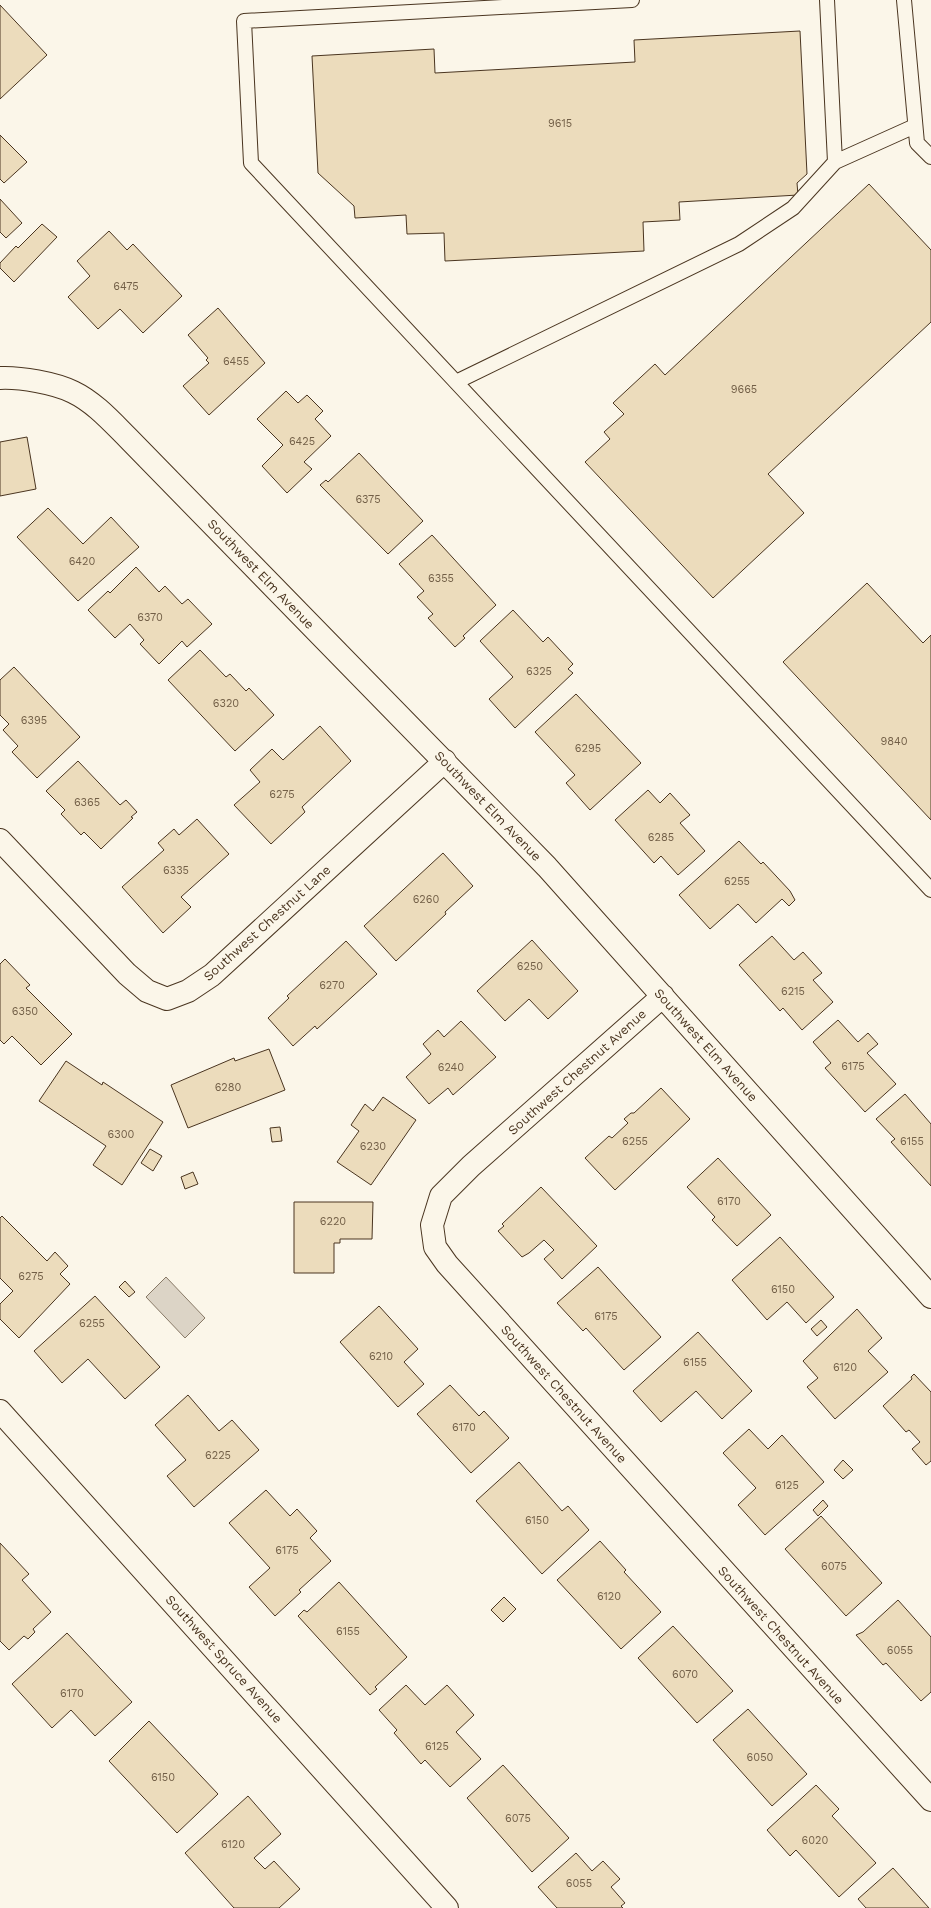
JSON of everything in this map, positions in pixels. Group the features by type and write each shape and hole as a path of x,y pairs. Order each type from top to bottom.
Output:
{"street":[{"name":"Southwest Elm Avenue","path":"0,378 11,377 35,381 73,392 101,411 547,867 931,1296"},
{"name":"Southwest Chestnut Lane","path":"0,840 127,974 147,991 167,999 188,991 212,975 445,761"},
{"name":"Southwest Chestnut Avenue","path":"663,996 471,1166 441,1196 432,1225 435,1247 447,1264 584,1417 931,1800"},
{"name":"Southwest Spruce Avenue","path":"0,1411 447,1908"}],"lane":[{"path":"632,0 244,21 251,163 931,890"},
{"path":"827,0 835,162"},
{"path":"904,0 917,142 931,157"},
{"path":"456,382 739,244 793,208 835,162 915,126"}],"shaded area":[{"path":"166,1277 205,1318 185,1338 146,1297"}],"building":[{"path":"0,5 47,55 0,99"},
{"path":"800,31 807,174 797,183 798,195 679,202 680,220 643,222 644,251 445,261 444,233 407,234 406,215 355,218 354,206 318,173 312,56 434,49 435,73 635,62 634,40"},
{"path":"0,135 27,162 4,183 0,179"},
{"path":"869,184 931,250 931,322 768,474 804,513 713,598 585,462 610,439 604,432 624,414 613,403 655,364 665,375"},
{"path":"0,199 22,223 6,238 0,232"},
{"path":"42,224 57,237 14,282 0,268 0,263 16,246 18,248"},
{"path":"109,231 127,250 133,244 182,296 143,333 120,309 98,329 68,297 90,276 77,261"},
{"path":"218,308 265,363 209,415 183,386 209,363 206,360 208,358 188,335"},
{"path":"286,391 298,403 307,395 323,411 315,419 331,436 304,462 312,469 287,493 262,466 283,445 257,419"},
{"path":"27,437 36,489 0,496 0,442"},
{"path":"359,453 423,521 388,554 320,485 326,480 328,482"},
{"path":"48,508 83,544 111,517 139,547 78,601 17,537"},
{"path":"432,535 496,605 463,636 465,638 455,647 428,618 433,614 417,597 424,591 399,564"},
{"path":"136,567 159,592 165,586 182,604 188,599 212,624 187,647 182,641 159,664 140,644 144,640 130,624 115,638 88,610 108,591 110,593"},
{"path":"867,583 923,643 931,635 931,820 783,662"},
{"path":"513,610 543,642 548,637 573,664 568,669 573,673 515,728 489,699 513,677 480,641"},
{"path":"200,650 226,677 230,674 246,691 249,688 274,715 235,751 168,680"},
{"path":"14,667 80,737 37,778 12,752 18,746 3,730 9,724 0,715 0,680"},
{"path":"576,694 641,763 590,810 566,783 575,775 535,732"},
{"path":"320,726 351,761 302,807 305,812 271,844 234,805 260,782 250,770 272,749 283,760"},
{"path":"78,761 120,805 126,800 137,812 131,817 133,818 101,849 84,832 81,835 61,814 65,810 46,791"},
{"path":"648,790 660,803 670,793 690,815 680,823 705,851 678,875 661,856 654,863 615,820"},
{"path":"197,819 229,854 181,897 191,907 163,933 122,887 164,850 158,843 174,829 179,835"},
{"path":"739,841 761,864 763,862 790,891 795,900 789,906 782,899 756,923 738,904 710,929 679,895"},
{"path":"443,853 473,886 445,912 446,914 396,961 364,926"},
{"path":"772,936 794,960 803,952 822,973 813,980 833,1002 802,1030 783,1008 780,1011 739,965"},
{"path":"532,940 578,991 548,1019 529,999 505,1021 477,991"},
{"path":"346,941 377,974 317,1029 315,1026 293,1046 268,1018 289,998 287,996"},
{"path":"5,959 30,985 26,988 72,1034 41,1065 12,1036 4,1044 0,1040 0,964"},
{"path":"838,1020 858,1042 868,1033 878,1044 867,1053 896,1084 865,1112 825,1068 831,1063 813,1042"},
{"path":"461,1021 496,1057 453,1095 448,1088 429,1104 406,1077 431,1054 423,1044 438,1030 444,1037"},
{"path":"269,1049 285,1090 188,1128 171,1085 234,1058 235,1061"},
{"path":"66,1061 102,1085 103,1082 163,1122 122,1185 93,1165 106,1146 39,1101"},
{"path":"661,1088 690,1119 615,1190 585,1158 609,1136 612,1138 628,1123 624,1119 631,1113 634,1113"},
{"path":"905,1094 931,1124 931,1186 891,1142 895,1139 876,1119"},
{"path":"383,1097 416,1120 371,1185 337,1162 359,1131 351,1125 365,1104 373,1111"},
{"path":"280,1127 282,1141 272,1142 270,1128"},
{"path":"150,1149 162,1156 153,1171 141,1163"},
{"path":"718,1158 771,1215 737,1246 712,1220 715,1217 687,1187"},
{"path":"193,1172 198,1184 185,1189 181,1177"},
{"path":"541,1187 597,1246 562,1279 544,1259 554,1250 544,1240 522,1257 498,1231 504,1226 502,1224"},
{"path":"294,1202 373,1202 372,1239 340,1239 340,1243 334,1243 334,1273 294,1273"},
{"path":"2,1216 47,1261 55,1252 68,1266 60,1274 70,1284 19,1338 0,1319 0,1304 13,1291 0,1278 0,1218"},
{"path":"780,1237 834,1297 806,1323 787,1302 767,1320 732,1280"},
{"path":"598,1267 661,1337 624,1370 586,1328 583,1331 557,1303"},
{"path":"125,1281 135,1292 129,1297 119,1287"},
{"path":"95,1296 160,1367 125,1399 88,1359 62,1383 34,1351"},
{"path":"379,1306 418,1349 404,1362 424,1384 398,1407 340,1342"},
{"path":"857,1309 882,1338 868,1351 888,1372 835,1419 807,1387 818,1378 803,1361"},
{"path":"821,1320 827,1327 817,1336 811,1329"},
{"path":"698,1332 752,1391 722,1419 696,1391 661,1422 633,1391"},
{"path":"914,1374 931,1392 931,1461 926,1465 912,1449 920,1442 909,1430 906,1432 883,1406 912,1379 911,1377"},
{"path":"450,1385 479,1416 484,1411 509,1438 471,1473 417,1414"},
{"path":"188,1395 219,1431 232,1420 259,1450 194,1507 167,1476 186,1460 155,1425"},
{"path":"749,1429 768,1449 782,1435 824,1482 765,1535 738,1505 756,1488 723,1453"},
{"path":"843,1460 853,1470 843,1479 834,1470"},
{"path":"519,1462 562,1511 568,1506 589,1530 542,1574 476,1501"},
{"path":"266,1490 290,1516 297,1509 317,1531 310,1538 331,1561 299,1590 301,1592 275,1616 249,1587 270,1568 229,1523"},
{"path":"823,1500 828,1506 818,1516 813,1510"},
{"path":"821,1516 882,1583 846,1616 785,1549"},
{"path":"600,1541 626,1570 624,1572 661,1612 621,1649 557,1580"},
{"path":"0,1543 29,1574 22,1580 51,1612 33,1629 35,1632 28,1639 24,1636 9,1650 0,1641"},
{"path":"339,1582 407,1657 375,1687 377,1689 370,1695 298,1616 304,1610 307,1612"},
{"path":"504,1597 516,1609 503,1622 491,1610"},
{"path":"898,1600 931,1637 931,1692 921,1701 886,1663 883,1665 856,1635 863,1632"},
{"path":"673,1626 733,1691 697,1723 638,1658"},
{"path":"67,1633 132,1702 95,1736 71,1710 52,1728 12,1684"},
{"path":"406,1685 425,1705 447,1685 474,1715 456,1732 481,1759 450,1787 425,1760 421,1764 394,1733 397,1730 379,1710"},
{"path":"748,1709 807,1774 772,1806 713,1740"},
{"path":"149,1721 218,1794 177,1833 109,1761"},
{"path":"503,1765 569,1838 532,1872 467,1798"},
{"path":"816,1785 839,1809 832,1816 876,1863 839,1897 796,1850 790,1856 767,1830"},
{"path":"248,1796 281,1834 254,1858 265,1869 274,1861 300,1889 279,1908 234,1908 185,1853"},
{"path":"576,1853 592,1871 603,1861 620,1879 611,1887 625,1903 621,1906 623,1908 557,1908 538,1887"},
{"path":"893,1868 929,1908 866,1908 858,1899"}]}
